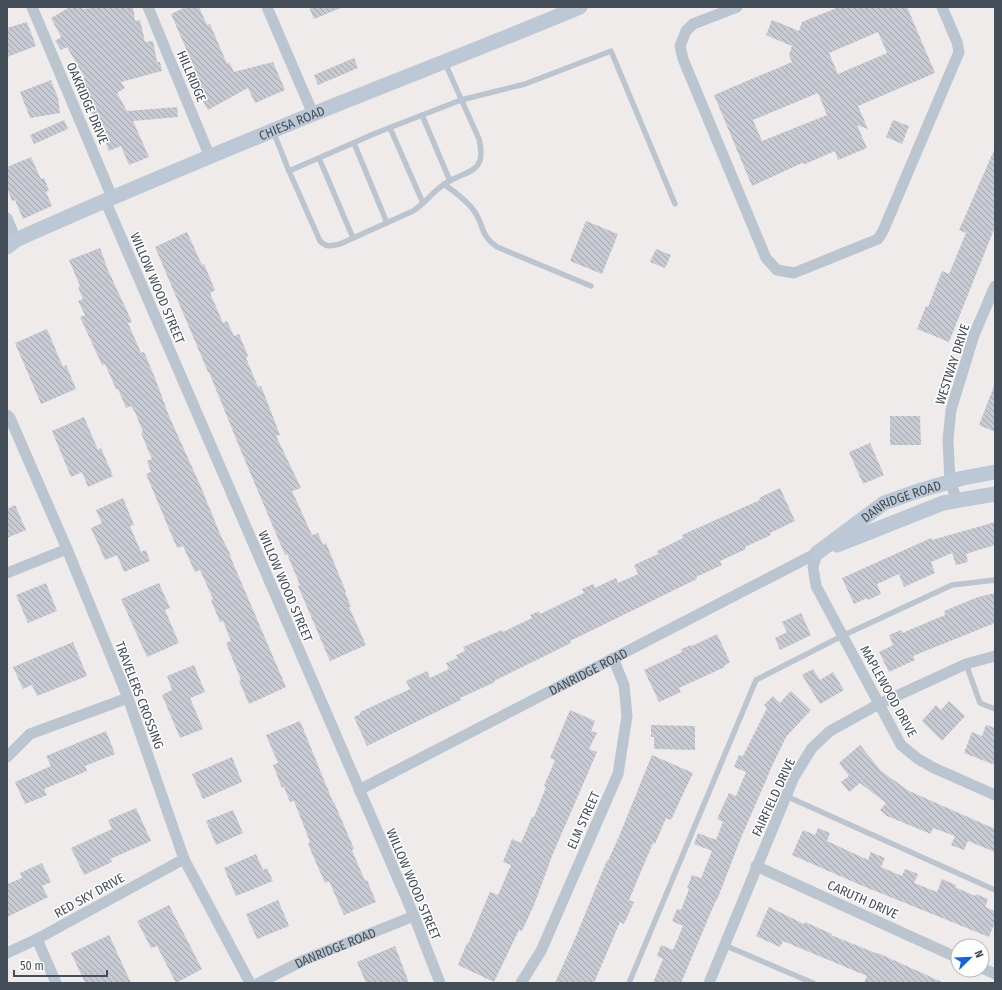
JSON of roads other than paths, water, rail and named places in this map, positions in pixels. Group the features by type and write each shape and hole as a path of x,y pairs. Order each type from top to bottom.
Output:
{"main road":[{"name":"CHIESA ROAD","path":"12,243 109,199 313,114 580,7"},
{"name":"DANRIDGE ROAD","path":"817,553 884,503 950,482 995,472"},
{"name":"DANRIDGE ROAD","path":"817,553 943,503 995,494"}],"street":[{"name":"OAKRIDGE DRIVE","path":"32,7 109,199"},
{"name":"HILLRIDGE","path":"148,7 210,157"},
{"path":"267,7 313,114"},
{"path":"737,7 693,24 686,31 680,46 683,59 766,258 777,270 794,273 878,239 883,231 959,52 957,42 942,7"},
{"name":"WILLOW WOOD STREET","path":"109,199 359,790 414,916 440,983"},
{"path":"7,218 12,243"},
{"name":"WESTWAY DRIVE","path":"957,500 950,482 948,439 951,410 974,335 995,286"},
{"name":"TRAVELERS CROSSING","path":"7,415 10,418 67,549 128,698 184,859 250,983"},
{"path":"7,573 67,549"},
{"name":"DANRIDGE ROAD","path":"359,790 817,553"},
{"name":"MAPLEWOOD DRIVE","path":"817,553 813,566 816,586 902,745 918,759 934,768 995,795"},
{"name":"FAIRFIELD DRIVE","path":"709,983 794,777 812,748 830,731 879,704 966,664 995,656"},
{"name":"ELM STREET","path":"522,983 541,952 618,774 627,716 624,685 613,658"},
{"path":"7,757 30,734 128,698"},
{"name":"RED SKY DRIVE","path":"7,953 37,939 184,859"},
{"name":"CARUTH DRIVE","path":"756,866 950,954"},
{"name":"DANRIDGE ROAD","path":"259,983 304,960 414,916"},
{"path":"37,939 56,983"}],"lane":[{"path":"289,171 354,142 460,100 525,84 611,50 675,204"},
{"path":"273,131 320,241 324,245 330,246 340,244 413,211 423,204 444,184 468,174 481,160 482,152 479,139 444,62"},
{"path":"422,115 450,181"},
{"path":"390,128 423,204"},
{"path":"354,142 387,223"},
{"path":"319,158 353,238"},
{"path":"444,184 465,200 473,209 478,216 486,238 497,247 591,286"},
{"path":"629,983 756,680 842,636 952,585 995,580"},
{"path":"966,664 980,703 995,709"},
{"path":"786,796 995,890"},
{"path":"724,945 813,983"}]}
